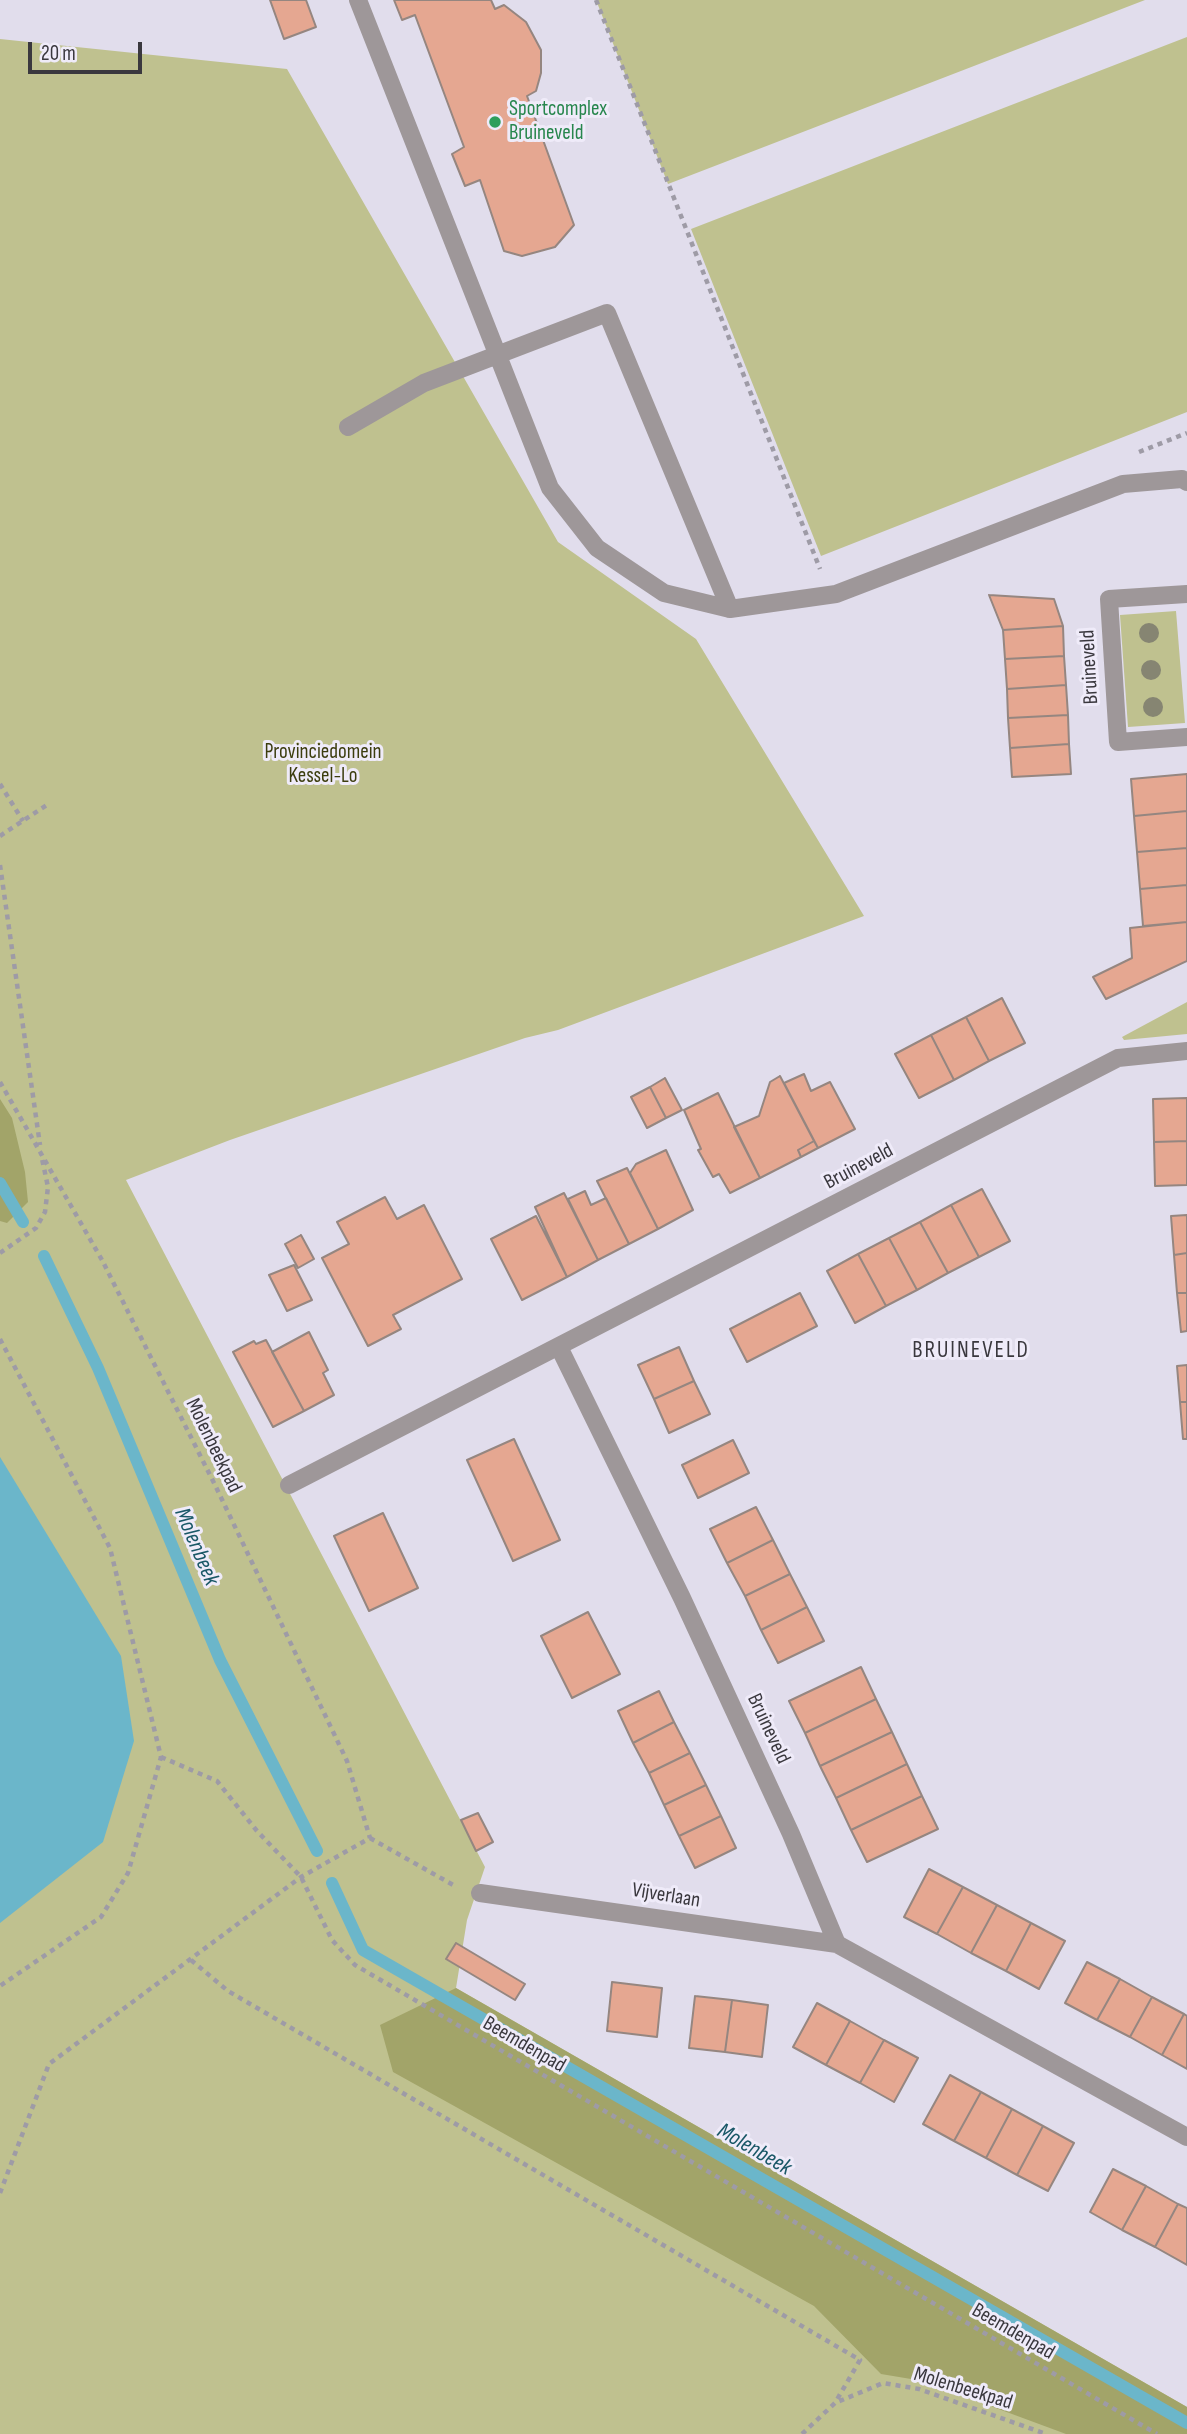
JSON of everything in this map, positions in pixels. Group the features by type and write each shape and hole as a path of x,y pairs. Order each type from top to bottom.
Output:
{"street":[{"path":"358,0 495,354 550,488 597,548 664,593 730,609 836,594 1123,484 1182,479 1187,482"},
{"path":"348,427 424,383 607,313 730,609"},
{"name":"Bruineveld","path":"1187,594 1109,599 1118,741 1187,737"},
{"name":"Bruineveld","path":"289,1485 1118,1058 1187,1051"},
{"name":"Bruineveld","path":"559,1347 682,1598 791,1834 837,1944"},
{"name":"Vijverlaan","path":"480,1893 837,1944 1187,2137"}],"path":[{"path":"596,0 824,578"},
{"path":"1135,454 1187,433"},
{"path":"0,784 23,821"},
{"path":"0,836 50,803"},
{"path":"0,865 40,1148 48,1187 45,1212 36,1228 0,1253"},
{"name":"Molenbeekpad","path":"0,1082 102,1260 282,1623 347,1761 370,1838"},
{"path":"0,1339 110,1548 161,1757 128,1873 101,1917 0,1986"},
{"path":"161,1757 217,1781 257,1831 301,1877"},
{"path":"0,2193 49,2064 301,1877 370,1838 458,1888 480,1893"},
{"name":"Beemdenpad","path":"301,1877 332,1940 355,1965 1157,2434"},
{"path":"191,1960 228,1991 860,2360 835,2403"},
{"name":"Molenbeekpad","path":"802,2434 835,2403 883,2384 919,2389 1046,2434"}],"green space":[{"path":"596,0 1145,0 668,184"},
{"path":"1187,37 1187,412 821,556 691,229"},
{"name":"Provinciedomein Kessel-Lo","path":"0,39 287,69 558,542 696,639 864,916 558,1030 525,1038 230,1140 126,1180 485,1867 467,1920 456,1988 1187,2407 1187,2434 0,2434"},
{"path":"1176,611 1185,723 1128,727 1120,615"},
{"path":"1187,1002 1187,1034 1124,1040 1122,1037"},
{"path":"0,1099 12,1118 25,1172 28,1202 7,1223 0,1221"},
{"path":"456,1988 1187,2407 1187,2434 1066,2434 923,2381 881,2374 814,2306 393,2072 380,2025"}],"water":[{"path":"0,1457 121,1656 134,1741 103,1842 0,1923"}],"building":[{"path":"270,0 306,0 316,27 284,39"},
{"name":"Sportcomplex Bruineveld","path":"394,0 491,0 495,9 504,5 526,22 541,50 541,73 536,91 527,96 574,225 555,247 522,256 504,251 480,180 465,186 452,154 464,147 415,15 402,20"},
{"path":"989,595 1054,599 1063,626 1003,630"},
{"path":"1063,626 1064,656 1005,659 1003,630"},
{"path":"1064,656 1066,685 1007,689 1005,659"},
{"path":"1066,685 1068,715 1008,718 1007,689"},
{"path":"1068,715 1069,744 1010,748 1008,718"},
{"path":"1069,744 1071,774 1012,777 1010,748"},
{"path":"1187,774 1187,811 1134,816 1131,779"},
{"path":"1187,811 1187,848 1137,852 1134,816"},
{"path":"1187,848 1187,885 1140,889 1137,852"},
{"path":"1187,885 1187,922 1143,926 1140,889"},
{"path":"1187,922 1187,961 1106,999 1093,977 1132,958 1130,928"},
{"path":"1002,998 1025,1043 989,1061 966,1017"},
{"path":"966,1017 989,1061 954,1080 931,1035"},
{"path":"931,1035 954,1080 919,1098 895,1054"},
{"path":"804,1074 811,1091 830,1082 855,1129 818,1148 784,1083"},
{"path":"780,1076 814,1141 798,1150 801,1157 760,1178 734,1127 759,1116 770,1082"},
{"path":"665,1078 682,1110 666,1118 650,1087"},
{"path":"650,1087 666,1118 647,1128 631,1097"},
{"path":"718,1093 760,1178 730,1193 719,1174 713,1177 698,1150 701,1149 684,1110"},
{"path":"1187,1098 1187,1141 1154,1142 1153,1099"},
{"path":"814,1141 818,1148 801,1157 798,1150"},
{"path":"1187,1141 1187,1185 1155,1186 1154,1142"},
{"path":"666,1150 693,1210 658,1229 630,1173 636,1164"},
{"path":"627,1168 658,1229 629,1244 597,1181"},
{"path":"982,1189 1010,1241 979,1257 951,1205"},
{"path":"585,1191 591,1205 606,1198 629,1244 598,1260 568,1199"},
{"path":"564,1193 598,1260 567,1277 535,1207"},
{"path":"385,1197 397,1219 424,1205 462,1279 393,1315 401,1329 368,1346 322,1258 349,1244 337,1222"},
{"path":"951,1205 979,1257 948,1273 920,1222"},
{"path":"1187,1215 1187,1253 1174,1255 1171,1216"},
{"path":"536,1216 567,1277 522,1300 491,1239"},
{"path":"920,1222 948,1273 917,1290 889,1238"},
{"path":"301,1235 314,1259 298,1268 285,1244"},
{"path":"889,1238 917,1290 886,1306 858,1254"},
{"path":"1187,1253 1187,1293 1177,1293 1174,1255"},
{"path":"858,1254 886,1306 855,1323 827,1271"},
{"path":"294,1265 312,1300 287,1311 269,1275"},
{"path":"800,1293 817,1326 747,1362 730,1329"},
{"path":"1177,1293 1187,1293 1187,1331 1181,1332"},
{"path":"309,1332 328,1370 323,1373 334,1395 304,1411 272,1352"},
{"path":"266,1340 304,1411 273,1427 233,1352 254,1341 256,1344"},
{"path":"679,1347 694,1381 654,1399 638,1365"},
{"path":"1187,1365 1187,1402 1180,1402 1177,1366"},
{"path":"694,1381 710,1414 669,1433 654,1399"},
{"path":"1180,1402 1187,1402 1187,1439 1183,1439"},
{"path":"514,1439 560,1540 513,1561 467,1460"},
{"path":"733,1440 749,1473 698,1498 682,1465"},
{"path":"756,1507 773,1540 727,1563 710,1529"},
{"path":"383,1513 418,1588 369,1611 334,1536"},
{"path":"773,1540 790,1574 745,1596 727,1563"},
{"path":"790,1574 807,1607 761,1630 745,1596"},
{"path":"807,1607 824,1641 778,1663 761,1630"},
{"path":"588,1612 620,1674 572,1698 541,1636"},
{"path":"861,1667 876,1699 805,1733 789,1701"},
{"path":"659,1691 674,1722 633,1743 618,1711"},
{"path":"876,1699 892,1732 820,1766 805,1733"},
{"path":"674,1722 690,1753 649,1773 633,1743"},
{"path":"892,1732 907,1764 836,1798 820,1766"},
{"path":"690,1753 706,1785 664,1805 649,1773"},
{"path":"907,1764 922,1796 851,1830 836,1798"},
{"path":"706,1785 721,1816 679,1836 664,1805"},
{"path":"922,1796 938,1829 867,1862 851,1830"},
{"path":"478,1813 493,1842 476,1851 461,1820"},
{"path":"721,1816 736,1848 695,1868 679,1836"},
{"path":"929,1869 963,1887 937,1934 904,1917"},
{"path":"963,1887 997,1905 971,1953 937,1934"},
{"path":"997,1905 1031,1923 1006,1971 971,1953"},
{"path":"1031,1923 1065,1941 1039,1989 1006,1971"},
{"path":"456,1943 525,1984 515,2000 446,1959"},
{"path":"1087,1962 1120,1979 1097,2020 1065,2003"},
{"path":"1120,1979 1152,1997 1130,2037 1097,2020"},
{"path":"612,1982 662,1988 657,2037 607,2031"},
{"path":"695,1996 732,2000 725,2052 689,2048"},
{"path":"1152,1997 1184,2014 1162,2055 1130,2037"},
{"path":"732,2000 768,2005 762,2057 725,2052"},
{"path":"817,2003 850,2021 826,2065 793,2047"},
{"path":"1184,2014 1187,2016 1187,2069 1162,2055"},
{"path":"850,2021 884,2040 860,2083 826,2065"},
{"path":"884,2040 918,2058 894,2102 860,2083"},
{"path":"950,2075 981,2092 954,2141 923,2124"},
{"path":"981,2092 1012,2109 986,2158 954,2141"},
{"path":"1012,2109 1043,2126 1017,2175 986,2158"},
{"path":"1043,2126 1074,2143 1048,2191 1017,2175"},
{"path":"1113,2169 1146,2186 1122,2230 1090,2212"},
{"path":"1146,2186 1178,2204 1155,2247 1122,2230"},
{"path":"1178,2204 1187,2208 1187,2265 1155,2247"}],"waterway":[{"name":"Molenbeek","path":"0,1183 23,1222"},
{"name":"Molenbeek","path":"44,1256 98,1368 220,1660 317,1851"},
{"name":"Molenbeek","path":"332,1883 363,1950 1187,2423"}],"place":[{"name":"Sportcomplex Bruineveld","path":"495,122"}],"district":[{"name":"BRUINEVELD","path":"971,1351"}]}
